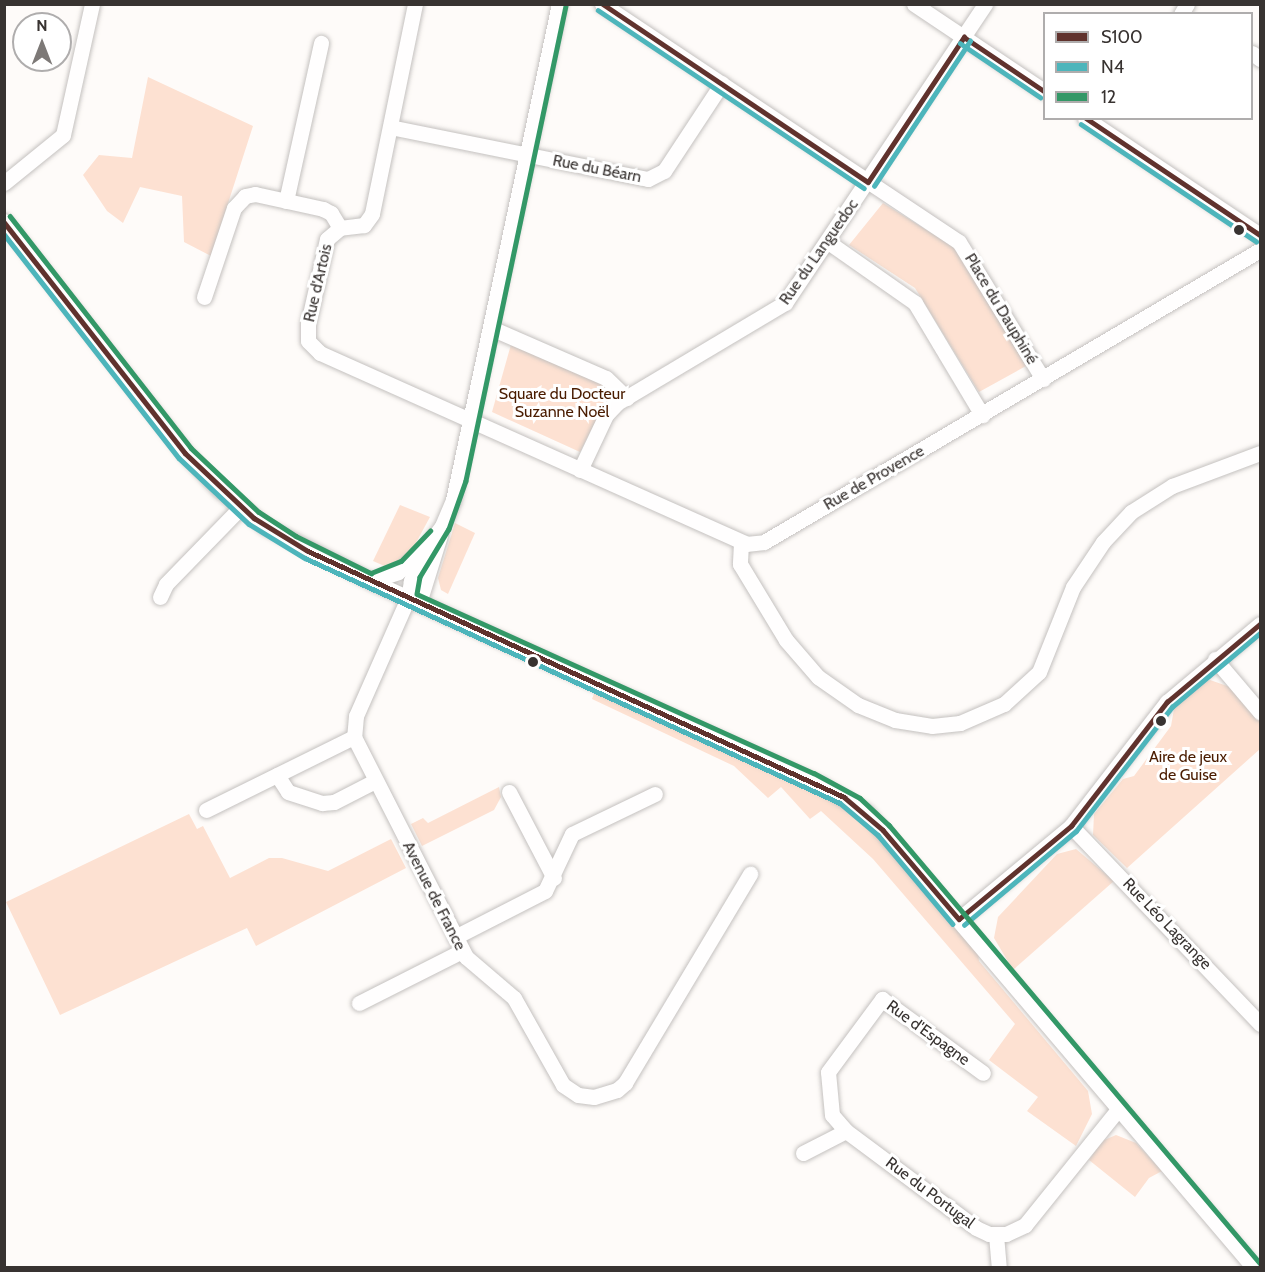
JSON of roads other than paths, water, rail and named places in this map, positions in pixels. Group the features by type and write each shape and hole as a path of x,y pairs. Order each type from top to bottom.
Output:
{"street":[{"path":"4,183 63,135 92,4"},
{"name":"Rue d'Artois","path":"416,4 371,218 364,225 340,228 330,234 325,245 308,323 308,341 320,353 471,420"},
{"path":"206,810 354,737 356,716 414,600 453,500 559,4"},
{"name":"Place du Dauphiné","path":"602,4 964,248 1042,379"},
{"path":"914,4 1043,90"},
{"name":"Rue du Languedoc","path":"580,470 606,415 627,398 778,309 828,242 985,4"},
{"path":"285,201 321,43"},
{"name":"Rue du Béarn","path":"390,127 641,179 655,178 664,171 722,83"},
{"path":"1088,120 1260,235"},
{"path":"204,297 237,203 255,194 328,211 340,228"},
{"path":"4,221 185,453 240,508 292,543 371,581 844,797 883,830 1254,1268"},
{"path":"828,242 915,303 982,415"},
{"name":"Rue de Provence","path":"741,543 764,542 1260,250"},
{"path":"491,328 606,378 627,398"},
{"path":"471,420 741,543 740,564 786,640 818,677 858,705 895,720 932,726 960,723 1004,704 1039,672 1073,587 1103,542 1131,512 1172,486 1260,453"},
{"path":"160,597 166,584 240,508"},
{"path":"371,581 398,572 424,550 442,526"},
{"path":"414,600 411,581 424,550"},
{"path":"959,919 1071,826 1167,702 1215,659 1260,624"},
{"path":"1215,659 1260,712"},
{"name":"Avenue de France","path":"354,737 462,951 514,998 563,1085 586,1097 602,1096 625,1083 750,874"},
{"path":"276,775 288,792 322,803 334,802 375,781"},
{"path":"509,792 554,878"},
{"path":"455,937 545,891 554,878 563,847 572,834 655,794"},
{"name":"Rue Léo Lagrange","path":"1071,826 1260,1024"},
{"path":"359,1003 462,951"},
{"name":"Rue d'Espagne","path":"846,1131 832,1115 828,1072 882,999 983,1073"},
{"path":"999,1268 996,1235 1014,1232 1025,1225 1119,1108"},
{"path":"803,1153 846,1131"},
{"name":"Rue du Portugal","path":"846,1131 976,1228 996,1235"}],"park label":[{"name":"Square du Docteur Suzanne Noël","path":"562,403"},
{"name":"Aire de jeux de Guise","path":"1188,766"}]}
